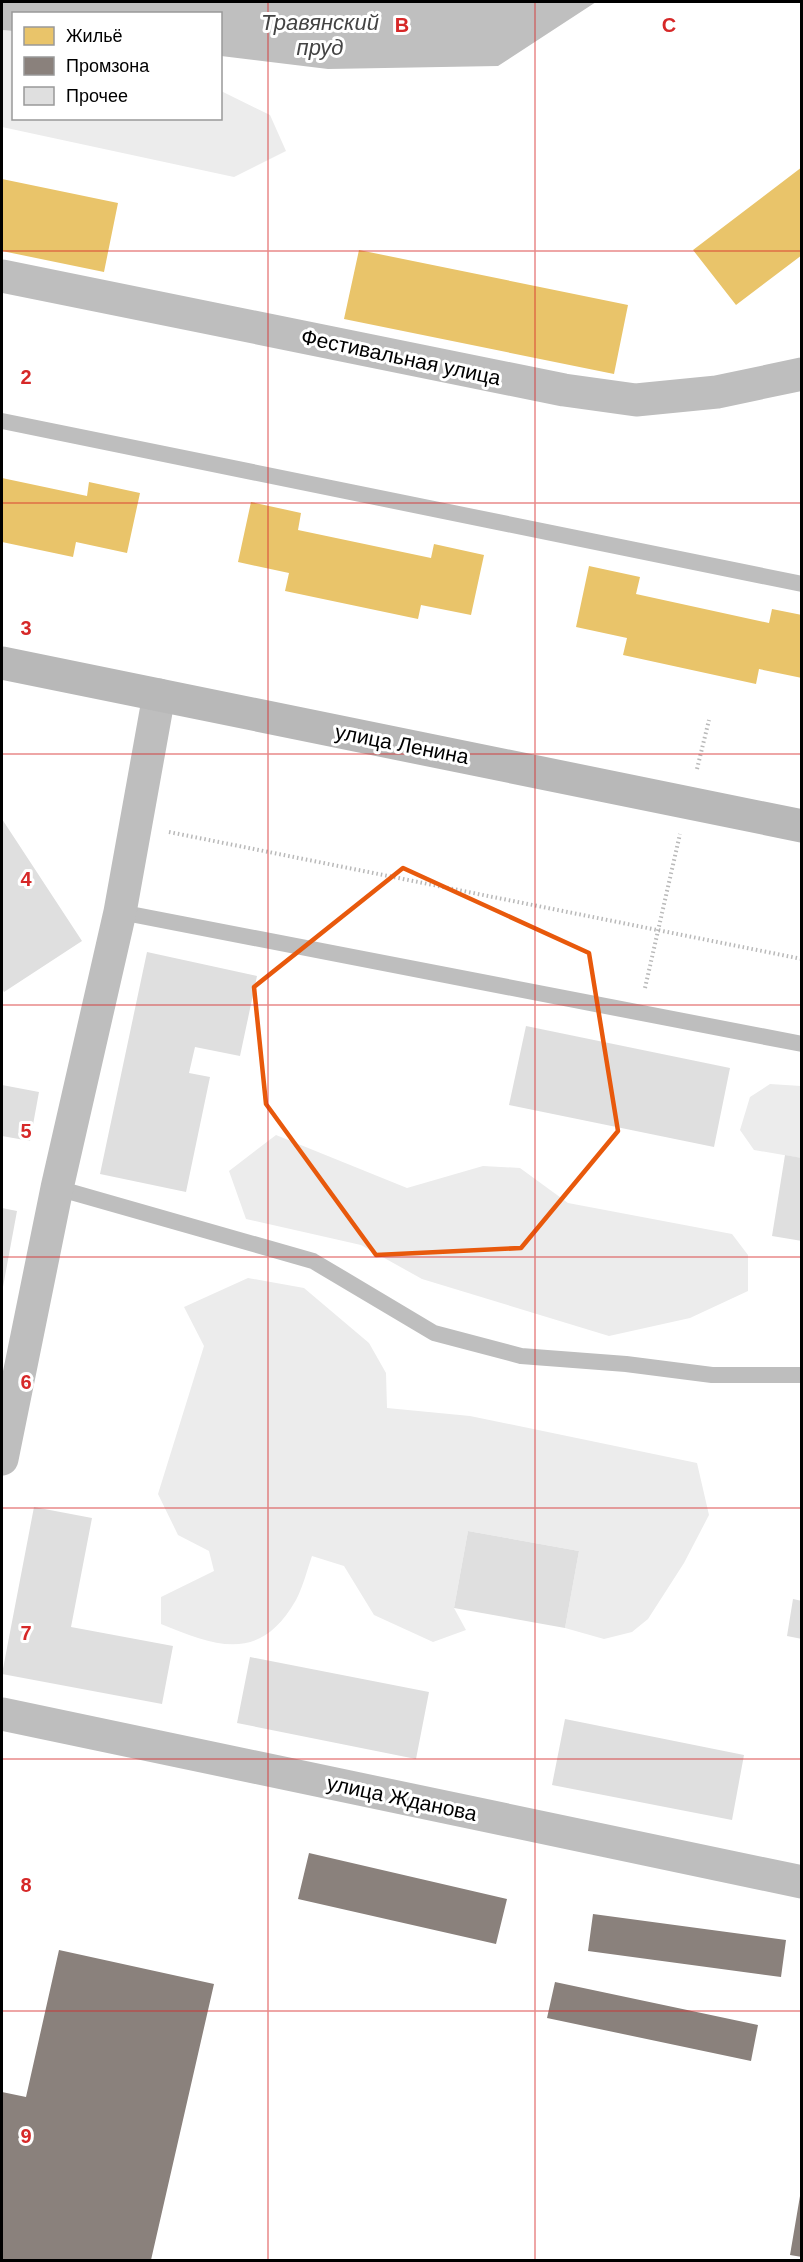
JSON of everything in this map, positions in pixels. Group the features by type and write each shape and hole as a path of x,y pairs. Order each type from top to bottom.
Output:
{"street":[{"name":"Фестивальная улица","path":"2,276 564,390 636,400 717,392 801,374"},
{"name":"улица Ленина","path":"2,663 801,826"},
{"path":"2,1459 57,1188 120,912 159,695"},
{"name":"улица Жданова","path":"2,1714 801,1882"}],"lane":[{"path":"2,421 801,584"},
{"path":"120,912 801,1044"},
{"path":"57,1188 313,1261 434,1333 521,1356 626,1364 712,1375 801,1375"}],"path":[{"path":"640,1013 709,720"},
{"path":"136,825 801,959"}],"highlighted area":[{"path":"403,868 589,953 618,1131 521,1248 376,1255 266,1104 254,987"}],"shaded area":[{"path":"2,30 12,31 12,120 222,120 222,91 270,115 286,151 234,177 2,127"},
{"path":"770,1084 801,1086 801,1158 754,1150 740,1130 750,1097"},
{"path":"276,1135 407,1188 483,1166 520,1168 568,1203 732,1234 748,1255 748,1291 690,1318 609,1336 422,1279 361,1245 246,1219 229,1171"},
{"path":"248,1278 304,1288 369,1343 386,1373 387,1408 470,1416 697,1463 709,1515 684,1563 648,1619 632,1632 604,1639 565,1628 579,1551 468,1531 454,1608 466,1630 433,1642 374,1615 344,1566 312,1556 296,1600 282,1620 268,1634 252,1641 236,1644 219,1643 201,1639 161,1624 161,1597 214,1571 209,1551 178,1535 158,1494 204,1346 184,1307"}],"water":[{"name":"Травянский пруд","path":"2,2 596,2 498,66 328,69 222,56 222,12 12,12 12,31 2,30"}],"building: Жильё":[{"path":"802,167 802,255 736,305 693,250"},
{"path":"2,179 118,203 104,272 2,251"},
{"path":"359,250 628,305 614,374 344,319"},
{"path":"2,478 87,496 89,482 140,493 127,553 76,542 73,557 2,542"},
{"path":"251,502 301,513 298,530 431,558 434,544 484,555 471,615 421,605 418,619 285,591 289,573 238,562"},
{"path":"589,566 640,577 636,594 769,623 772,609 802,615 802,678 759,669 756,684 623,655 627,638 576,627"}],"building: Промзона":[{"path":"309,1853 507,1899 496,1944 298,1899"},
{"path":"593,1914 786,1940 781,1977 588,1951"},
{"path":"59,1950 214,1984 151,2260 2,2260 2,2092 26,2097"},
{"path":"555,1982 758,2025 751,2061 547,2018"},
{"path":"800,2196 802,2197 802,2257 790,2255"}],"building: Прочее":[{"path":"2,819 82,941 4,992 2,988"},
{"path":"147,952 257,976 240,1056 195,1047 189,1073 210,1077 186,1192 100,1174"},
{"path":"526,1026 730,1068 714,1147 509,1105"},
{"path":"2,1085 39,1092 30,1141 2,1136"},
{"path":"785,1155 802,1158 802,1241 772,1236"},
{"path":"2,1208 17,1211 3,1287 2,1287"},
{"path":"34,1507 92,1518 71,1627 173,1646 162,1704 2,1674"},
{"path":"468,1531 579,1551 565,1628 454,1608"},
{"path":"793,1599 802,1601 802,1639 787,1636"},
{"path":"250,1657 429,1692 416,1759 237,1723"},
{"path":"565,1719 744,1755 732,1820 552,1785"}]}
